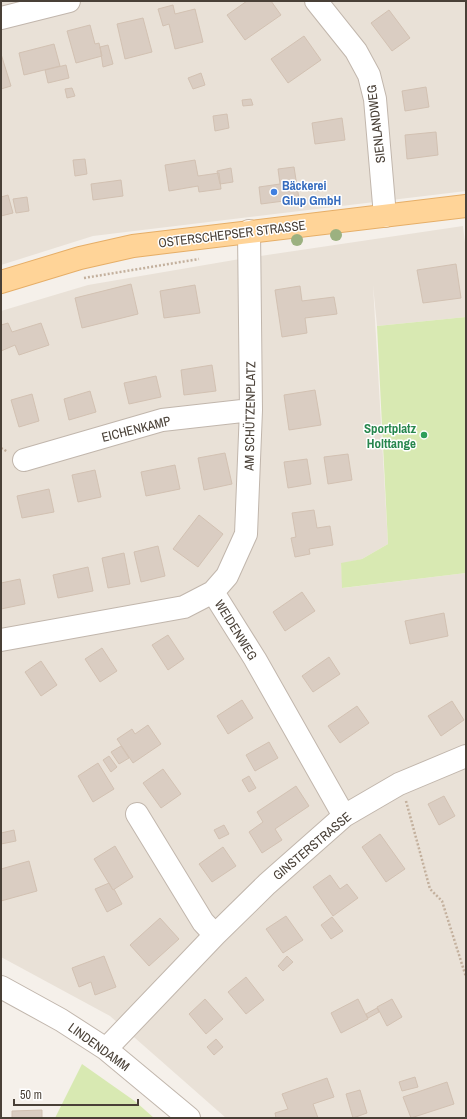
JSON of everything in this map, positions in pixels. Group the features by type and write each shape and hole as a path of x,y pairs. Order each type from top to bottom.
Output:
{"main road":[{"name":"OSTERSCHEPSER STRASSE","path":"1,282 80,258 133,246 466,206"}],"street":[{"path":"1,18 69,1"},
{"name":"SIENLANDWEG","path":"316,1 356,52 369,75 375,99 385,216"},
{"name":"AM SCHÜTZENPLATZ","path":"213,592 227,576 246,534 251,410 249,231"},
{"name":"EICHENKAMP","path":"24,460 162,420 251,410"},
{"name":"WEIDENWEG","path":"1,640 184,607 213,592 255,659 344,816"},
{"name":"GINSTERSTRASSE","path":"106,1049 215,935 278,874 344,816 399,784 466,756"},
{"path":"137,814 203,922 215,935"},
{"name":"LINDENDAMM","path":"1,987 61,1020 106,1049 189,1118"}],"path":[{"path":"399,784 405,795 430,889 442,901 466,977"}],"shaded area":[{"path":"1,1 466,1 466,191 93,236 1,265"},
{"path":"463,226 466,251 466,317 377,326 373,285 388,544 362,559 341,564 343,588 466,573 466,1118 226,1118 110,1016 1,957 1,311 88,285 240,259"}],"green space":[{"name":"Sportplatz Holttange","path":"466,317 466,573 342,588 341,563 362,559 388,544 377,326"},
{"path":"82,1064 136,1102 154,1118 55,1118"}],"building":[{"path":"247,1 271,1 281,15 245,40 227,15"},
{"path":"173,5 175,14 195,9 203,42 175,49 169,24 163,26 158,9"},
{"path":"389,10 410,38 392,51 371,23"},
{"path":"143,18 152,52 125,59 117,24"},
{"path":"90,25 95,44 99,43 102,56 76,63 67,31"},
{"path":"304,36 321,60 288,83 271,59"},
{"path":"54,44 60,66 24,75 19,53"},
{"path":"108,45 113,64 103,67 100,47"},
{"path":"1,54 11,86 1,89"},
{"path":"66,65 69,78 48,83 45,70"},
{"path":"201,73 205,85 193,89 188,78"},
{"path":"426,87 429,107 405,111 402,91"},
{"path":"72,88 75,96 67,98 65,89"},
{"path":"251,99 253,105 243,106 242,100"},
{"path":"227,114 229,128 215,131 213,116"},
{"path":"342,118 345,140 315,144 312,123"},
{"path":"436,132 438,155 407,159 405,135"},
{"path":"85,159 87,174 75,176 73,160"},
{"path":"195,160 198,176 219,173 221,189 199,192 198,186 169,191 165,165"},
{"path":"294,167 299,199 261,204 259,187 280,184 278,169"},
{"path":"231,168 233,182 220,184 217,171"},
{"path":"121,180 123,196 93,200 91,184"},
{"path":"8,195 13,213 1,216 1,197"},
{"path":"27,197 29,211 16,213 13,199"},
{"path":"456,264 461,298 423,303 417,270"},
{"path":"131,284 138,314 82,328 75,298"},
{"path":"195,285 200,313 164,318 160,291"},
{"path":"300,286 302,301 334,297 337,314 305,318 307,333 282,337 275,290"},
{"path":"8,323 12,332 41,323 49,345 19,355 15,345 1,351 1,325"},
{"path":"212,365 216,391 184,395 181,370"},
{"path":"156,376 161,397 129,404 124,383"},
{"path":"315,390 321,425 289,430 284,395"},
{"path":"90,391 96,412 69,420 64,399"},
{"path":"32,394 39,421 19,427 11,400"},
{"path":"225,453 232,484 204,490 198,458"},
{"path":"348,454 352,480 328,484 324,457"},
{"path":"307,459 311,484 288,488 284,462"},
{"path":"175,465 180,489 146,496 141,472"},
{"path":"95,470 101,497 78,502 72,475"},
{"path":"49,489 54,512 22,518 17,496"},
{"path":"314,510 317,528 330,526 333,545 309,549 310,554 295,557 291,538 296,537 292,513"},
{"path":"199,515 223,534 198,567 173,549"},
{"path":"158,546 165,576 141,582 134,552"},
{"path":"124,553 130,584 108,588 102,558"},
{"path":"88,567 93,591 58,598 53,575"},
{"path":"20,579 25,604 1,609 1,583"},
{"path":"302,592 315,611 285,631 273,612"},
{"path":"444,613 448,636 410,644 405,621"},
{"path":"168,635 184,659 168,670 152,645"},
{"path":"102,648 117,671 100,682 85,659"},
{"path":"329,657 340,674 313,692 302,676"},
{"path":"41,661 57,685 41,696 25,672"},
{"path":"242,700 253,718 228,734 217,716"},
{"path":"452,701 464,720 441,736 428,716"},
{"path":"357,706 369,723 340,743 328,726"},
{"path":"148,725 161,744 133,763 117,739 132,729 135,734"},
{"path":"269,742 278,758 255,771 246,755"},
{"path":"121,746 129,758 119,764 111,752"},
{"path":"109,756 117,767 111,772 103,760"},
{"path":"98,763 114,789 93,802 78,776"},
{"path":"163,769 181,794 161,808 143,783"},
{"path":"249,776 256,788 249,792 242,780"},
{"path":"296,786 309,806 275,829 282,840 262,853 249,832 263,822 257,812"},
{"path":"444,796 455,816 439,825 428,804"},
{"path":"224,825 229,834 219,839 214,830"},
{"path":"14,830 16,841 1,844 1,833"},
{"path":"380,834 405,869 386,882 362,847"},
{"path":"115,846 133,877 113,890 94,859"},
{"path":"223,847 236,866 212,882 199,864"},
{"path":"29,861 37,891 1,901 1,869"},
{"path":"330,875 340,889 347,884 358,898 333,916 313,887"},
{"path":"109,883 122,904 107,912 95,889"},
{"path":"286,916 303,940 283,953 266,929"},
{"path":"332,917 343,931 331,939 321,925"},
{"path":"160,918 179,939 149,966 130,945"},
{"path":"104,956 116,987 95,995 91,982 79,987 72,968"},
{"path":"287,956 293,962 283,971 278,966"},
{"path":"246,977 264,1000 246,1014 228,992"},
{"path":"205,999 223,1019 206,1034 189,1014"},
{"path":"358,999 368,1019 341,1033 331,1013"},
{"path":"392,999 402,1017 387,1026 377,1007"},
{"path":"377,1008 379,1012 368,1018 366,1014"},
{"path":"216,1039 223,1047 214,1055 207,1047"},
{"path":"415,1077 418,1087 402,1091 399,1082"},
{"path":"327,1078 334,1097 313,1104 318,1118 276,1118 275,1113 288,1109 282,1094"},
{"path":"447,1082 454,1104 411,1118 403,1097"},
{"path":"360,1090 367,1113 353,1118 346,1094"},
{"path":"42,1110 42,1118 12,1118 12,1111"}],"place":[{"name":"Bäckerei Glup GmbH","path":"274,192"},
{"name":"Sportplatz Holttange","path":"424,435"}]}
